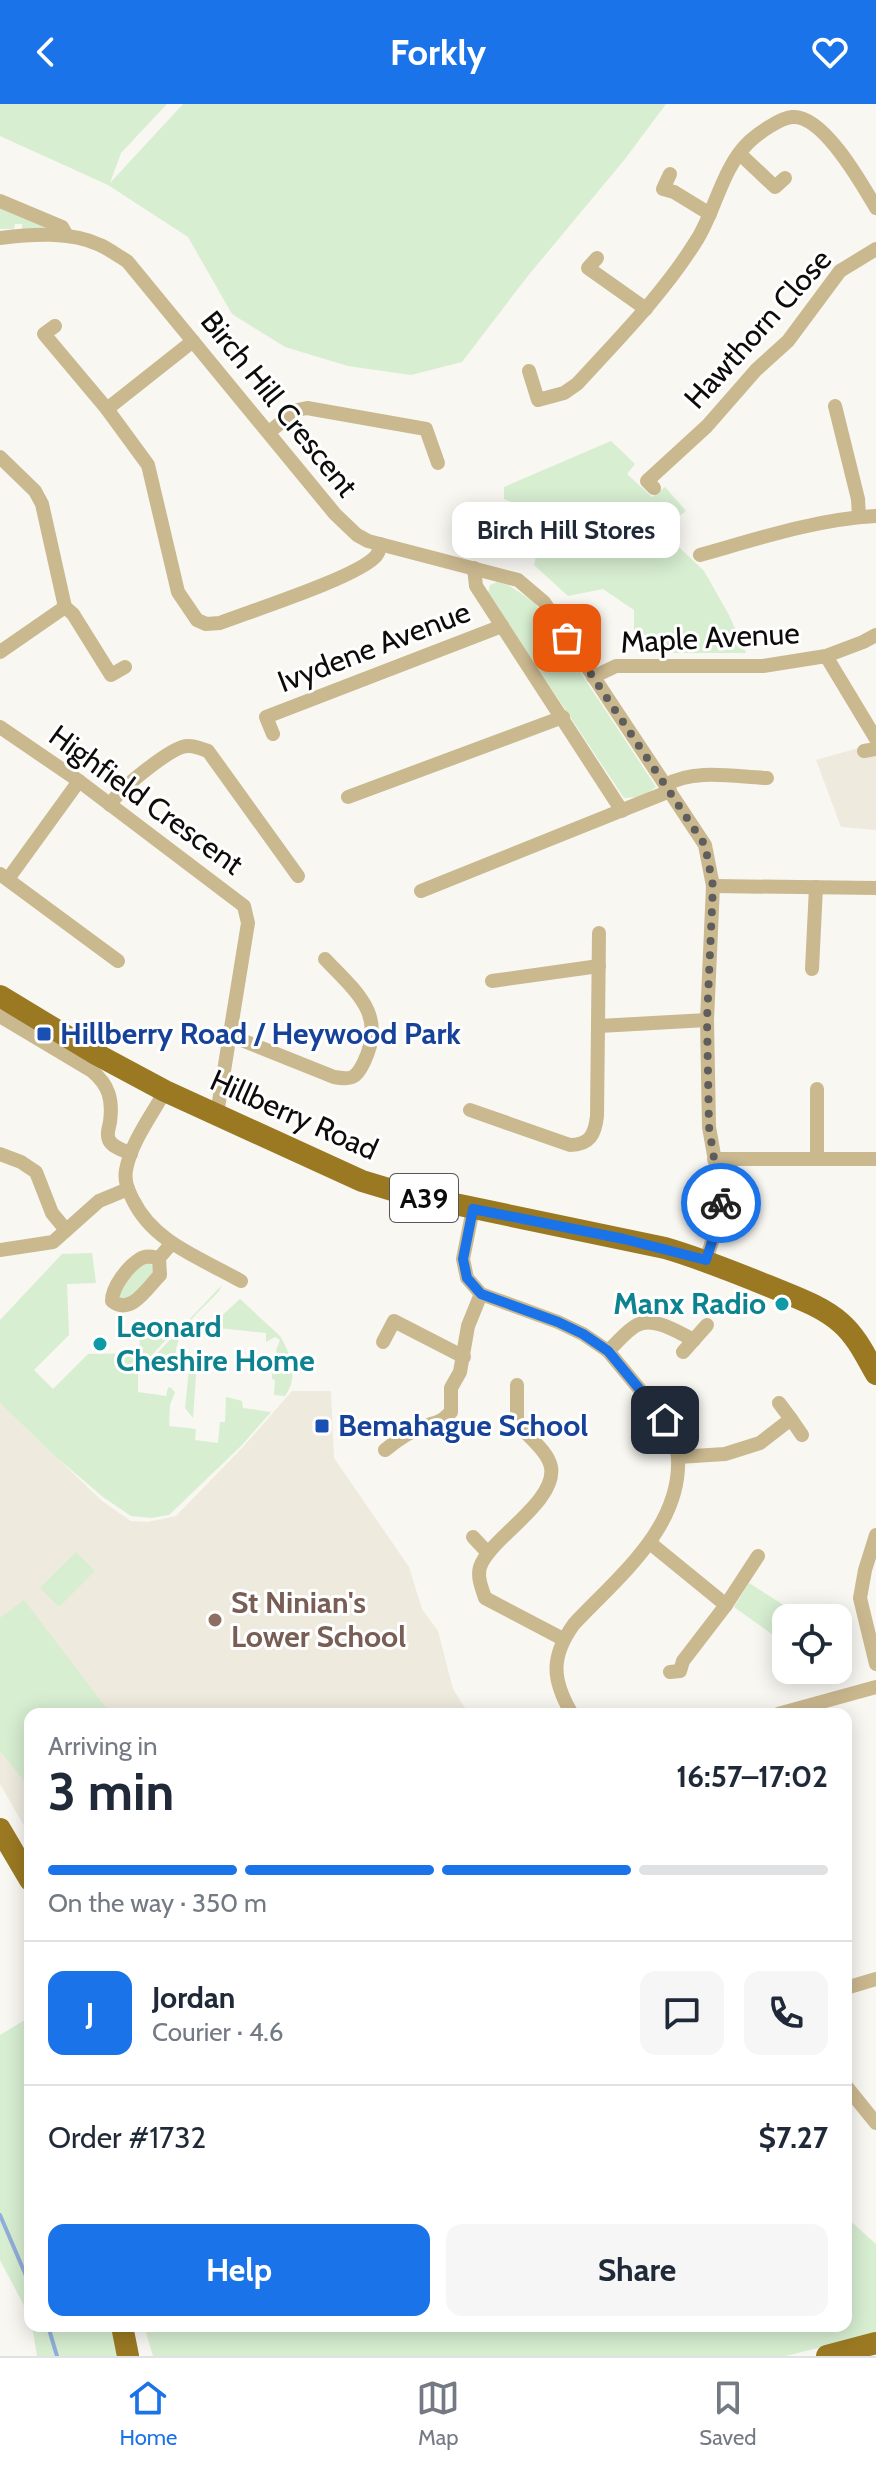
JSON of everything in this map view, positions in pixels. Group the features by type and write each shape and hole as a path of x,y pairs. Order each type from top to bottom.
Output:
{"highway":[{"name":"Hillberry Road","path":"0,996 165,1091 362,1181 402,1193 624,1239 706,1260 829,1313 844,1325 876,1374"},
{"path":"0,1829 24,1870"},
{"path":"123,2332 128,2356"},
{"path":"827,2356 876,2343"}],"street":[{"path":"529,371 540,407 577,384 646,309 698,237 732,166 750,141 790,110 818,126 876,208"},
{"path":"740,154 774,187"},
{"path":"664,188 710,214"},
{"name":"Birch Hill Crescent","path":"0,201 62,227 67,236"},
{"name":"Birch Hill Crescent","path":"0,238 67,236 100,245 127,261 335,514 357,535 380,544 518,580 544,602 705,845 713,886 707,1020 709,1127 721,1195 720,1217 706,1260"},
{"name":"Hawthorn Close","path":"646,480 707,426 756,370 788,341 840,271 876,249"},
{"path":"588,267 646,309"},
{"path":"31,344 50,330 148,465 178,592 197,620 206,624 220,623 349,573 374,558 380,544"},
{"path":"107,409 193,341"},
{"path":"269,432 297,410 307,408 426,429"},
{"path":"421,414 438,463"},
{"path":"832,415 858,499 859,517"},
{"path":"0,457 35,491 42,504 65,607 73,614 111,675"},
{"path":"700,555 716,543 876,516"},
{"path":"474,568 476,586 622,811"},
{"path":"0,652 65,607"},
{"name":"Ivydene Avenue","path":"266,717 502,626"},
{"name":"Maple Avenue","path":"593,677 616,666 763,666 826,656 876,635"},
{"path":"826,656 876,739"},
{"path":"97,683 125,667"},
{"name":"Ivydene Avenue","path":"260,701 273,734"},
{"path":"348,797 563,717"},
{"name":"Highfield Crescent","path":"0,727 79,781 244,906 248,923 217,1114"},
{"path":"110,805 127,786 155,765 182,747 195,746 208,751 298,876"},
{"path":"421,891 622,811 684,778 767,778"},
{"path":"79,781 4,877 118,961"},
{"path":"713,886 876,888"},
{"path":"812,969 816,887"},
{"path":"470,1110 570,1145 587,1141 595,1129 597,1116 599,933"},
{"path":"229,1035 334,1077 347,1079 358,1074 372,1038 371,1016 361,998 325,959"},
{"path":"492,981 599,966"},
{"path":"0,1016 92,1071 103,1081 111,1104 110,1141 131,1154"},
{"path":"599,1026 707,1020"},
{"path":"817,1089 817,1158"},
{"path":"165,1091 131,1154 126,1177 128,1189 138,1211 154,1230 241,1281"},
{"path":"0,1154 36,1172 46,1201 66,1230"},
{"path":"714,1159 876,1159"},
{"path":"0,1250 53,1242 99,1201 128,1189"},
{"path":"473,1209 463,1259 467,1278 481,1294 558,1322 608,1351 667,1424 678,1457 667,1514 650,1543 563,1639 555,1665 557,1685 569,1708"},
{"path":"159,1258 172,1243"},
{"path":"385,1450 428,1425 439,1424 451,1412 451,1388 460,1372 468,1326 481,1294"},
{"path":"383,1342 394,1321 464,1357"},
{"path":"608,1351 638,1324 667,1327 694,1340"},
{"path":"683,1352 707,1325"},
{"path":"517,1385 517,1423 546,1456 551,1468 549,1483 541,1498 488,1553 480,1568 479,1581 485,1598 563,1639"},
{"path":"779,1403 802,1435"},
{"path":"678,1457 725,1454 760,1443 791,1419"},
{"path":"876,1535 860,1598 876,1664"},
{"path":"473,1537 488,1553"},
{"path":"650,1543 726,1605"},
{"path":"670,1672 680,1671 683,1661 726,1605 758,1556"},
{"path":"800,1708 876,1687"},
{"path":"852,1986 876,1979"},
{"path":"852,2090 870,2104 876,2123"}],"shaded area":[{"path":"862,747 876,756 876,830 841,827 816,760"},
{"name":"St Ninian's Lower School","path":"292,1391 331,1391 334,1458 409,1567 422,1609 438,1631 453,1689 465,1708 24,1708 24,1826 0,1784 0,1403 102,1501 131,1521 148,1522 176,1516"}],"green space":[{"path":"0,104 167,104 121,153 110,183 183,104 666,104 462,362 411,375 348,366 285,347 232,314 188,237 108,185 0,136"},
{"path":"0,206 45,226 44,229 22,229 22,224 15,224 14,229 0,229"},
{"path":"611,441 635,464 627,474 652,497 665,487 686,511 661,530 704,571 746,653 646,653 646,635 634,634 634,610 603,589 568,596 534,565 546,516 504,499 504,487"},
{"path":"497,582 508,585 534,602 656,787 642,797 624,798 488,593 490,585"},
{"path":"92,1253 96,1283 67,1284 69,1335 34,1370 53,1389 88,1354 140,1353 139,1327 179,1326 136,1372 138,1392 166,1396 170,1387 175,1392 170,1405 169,1426 196,1429 195,1440 218,1443 220,1422 225,1422 226,1397 242,1401 243,1408 271,1412 241,1446 169,1515 151,1518 131,1516 56,1457 0,1403 0,1320 62,1254"},
{"path":"143,1262 154,1265 155,1272 128,1301 121,1301 116,1290"},
{"path":"222,1285 184,1329 177,1347 175,1372 169,1375 169,1367 147,1364"},
{"path":"240,1299 280,1336 287,1350 292,1381 285,1396 274,1395 275,1380 272,1379 272,1372 279,1372 276,1350 280,1340 275,1337 266,1342 266,1333 219,1328 218,1333 215,1331 216,1321"},
{"path":"190,1360 197,1361 193,1418 185,1408"},
{"path":"76,1552 95,1571 59,1607 40,1588"},
{"path":"749,1583 782,1604 772,1604 772,1634 734,1607"},
{"path":"24,1600 106,1708 24,1708 24,1781 0,1751 0,1618"},
{"path":"24,2021 24,2306 0,2260 0,2035"},
{"path":"852,2222 876,2244 876,2333 786,2356 153,2356 146,2332 852,2332"},
{"path":"33,2332 116,2332 120,2356 37,2356"}],"waterway":[{"path":"0,2215 24,2271"},
{"path":"50,2332 57,2356"}],"way so far":[{"path":"567,638 705,845 713,886 707,1020 709,1127 721,1203"}],"place":[{"name":"Birch Hill Stores","path":"567,638"},
{"name":"Hillberry Road / Heywood Park","path":"44,1034"},
{"name":"Manx Radio","path":"782,1304"},
{"name":"Leonard Cheshire Home","path":"100,1344"},
{"name":"Bemahague School","path":"322,1426"},
{"name":"St Ninian's Lower School","path":"215,1620"}],"route":[{"path":"665,1420 608,1351 558,1322 481,1294 467,1278 463,1259 473,1209 624,1239 706,1260 720,1217 721,1203"}]}
